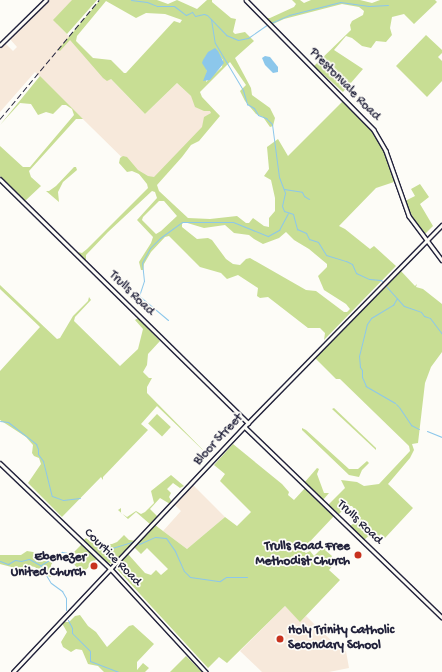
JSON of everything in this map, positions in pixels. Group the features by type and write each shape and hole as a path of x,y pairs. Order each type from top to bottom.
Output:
{"street":[{"path":"0,45 46,0"},
{"name":"Prestonvale Road","path":"246,0 339,92 374,130 385,148 407,213 442,260"},
{"name":"Trulls Road","path":"0,179 248,423"},
{"name":"Bloor Street","path":"13,672 248,423 442,225"},
{"name":"Trulls Road","path":"245,427 442,617"},
{"name":"Courtice Road","path":"0,463 111,569 206,672"}],"shaded area":[{"path":"48,0 80,0 57,24 145,114 177,83 191,96 219,115 149,184 35,72 0,112 0,48 5,43 13,51 17,47 9,38"},
{"path":"193,485 225,517 187,549 163,531 181,511 174,504"},
{"name":"Holy Trinity Catholic Secondary School","path":"285,606 300,621 306,616 339,648 346,651 349,668 329,672 262,672 240,651"}],"green space":[{"path":"72,0 97,0 67,34 53,20"},
{"path":"100,0 157,0 168,4 177,0 197,9 207,0 212,0 212,2 231,18 236,19 233,32 235,34 245,32 254,41 235,58 251,88 252,95 270,108 275,118 273,126 270,127 263,117 256,114 245,101 240,91 246,85 230,62 200,92 202,97 220,116 199,141 191,145 157,185 159,191 188,218 210,219 237,216 246,223 249,223 253,218 264,226 269,227 269,218 275,211 275,198 271,180 264,176 269,169 267,147 278,139 288,156 344,100 368,124 376,135 382,146 394,182 376,188 339,226 370,249 374,246 396,266 324,340 325,333 320,328 308,328 268,297 260,298 257,296 258,288 238,275 227,279 221,273 200,267 169,236 165,237 151,252 144,264 143,270 141,270 139,262 153,237 137,220 157,198 155,192 152,191 86,255 86,261 78,252 82,253 87,249 148,188 147,184 139,174 132,171 127,172 119,163 120,158 123,156 127,157 138,170 148,176 154,177 202,127 204,117 211,113 210,111 204,111 195,107 191,96 177,83 145,114 111,79 107,81 103,78 70,40 60,51 58,50","holes":["106,1 136,18 146,13 165,14 182,20 180,23 174,21 126,73 124,73 111,60 93,58 76,41 77,36","208,54 218,54 223,60 222,67 206,82 207,71 204,59","159,201 164,201 177,216 156,234 142,220 143,217","184,222 204,228 225,225 234,233 249,235 263,244 279,238 286,232 294,240 309,249 327,264 327,267 318,276 324,290 346,304 350,309 347,312 344,312 316,291 306,290 250,258 246,259 240,265 233,264 226,259 212,240 208,238 197,239 182,227"]},
{"path":"292,0 300,0 304,3 311,0 360,0 372,3 380,0 435,0 437,2 414,24 404,14 392,17 390,28 392,35 386,42 376,41 371,48 362,46 352,38 346,36 334,50 363,69 343,92 314,66 351,30 350,25 352,21 363,15 364,11 359,7 342,4 284,19 273,24 267,18 294,7 296,4"},
{"path":"426,35 442,50 442,53 438,57 442,61 442,81 427,97 396,66"},
{"path":"40,76 83,119 76,119 29,171 31,177 41,186 25,201 0,176 0,146 23,167 30,167 74,115 72,109 66,105 62,105 53,114 46,112 38,115 31,104 20,103 0,125"},
{"path":"74,167 76,167 77,170 63,182 58,192 59,202 46,191 49,191 56,186"},
{"path":"420,184 429,197 420,204 433,226 425,234 413,218 405,201 415,196 411,189"},
{"path":"400,270 415,286 417,284 416,287 423,289 442,304 442,352 431,367 425,383 418,443 412,444 414,450 410,458 388,484 413,508 385,538 381,534 379,536 373,532 364,540 350,526 361,518 352,506 347,506 338,515 328,505 345,488 341,480 357,482 364,486 379,484 410,451 409,446 340,379 336,379 315,358"},
{"path":"0,285 57,339 60,338 73,316 88,301 89,297 91,300 75,317 74,321 120,366 138,349 143,329 135,320 138,318 160,341 148,354 147,365 143,372 149,378 152,378 147,387 147,393 210,457 157,406 141,424 148,430 103,477 103,480 101,477 62,517 28,483 41,464 39,458 34,456 32,453 33,445 26,437 0,420 0,371 40,327 0,289"},
{"path":"334,408 376,448 376,450 332,409"},
{"path":"157,414 171,427 162,436 148,424"},
{"path":"302,428 349,469 358,469 367,461 369,463 362,470 359,477 349,475 302,430"},
{"path":"233,444 282,484 289,492 288,495 294,500 305,488 334,516 302,550 306,553 310,551 314,556 325,545 327,547 325,550 332,556 330,559 334,564 329,570 340,580 300,622 285,606 227,663 219,657 208,668 117,569 118,565 128,554 145,573 151,575 156,570 161,575 168,569 147,548 141,554 134,547 155,525 187,549 225,517 237,526 251,512 220,481 225,474 214,465"},
{"path":"317,468 319,469 317,474 324,493 329,493 323,500 304,483"},
{"path":"171,475 184,486 180,488 173,483 167,489 171,493 169,497 172,502 170,504 160,498 150,509 158,517 151,525 136,512 128,519 122,514 127,517 136,511 141,514 145,512 154,503 151,491"},
{"path":"124,535 129,540 136,541 112,564 107,562 84,540 86,538 95,545 112,544 117,542"},
{"path":"82,544 97,559 83,573 68,558"},
{"path":"27,551 33,552 39,557 45,559 55,554 56,558 51,565 51,577 44,575 35,567 30,566 19,569 0,564 0,555 21,555"},
{"path":"80,615 88,626 96,632 107,647 129,626 133,625 154,644 137,662 137,670 143,663 149,668 145,672 104,672 98,666 88,664 82,650 76,649 71,652 63,647 61,642 67,632 63,622 69,622 75,616"},
{"path":"186,656 202,672 170,672"}],"water":[{"path":"215,48 224,63 210,80 203,81 207,71 202,63 203,60 208,52"},
{"path":"265,56 270,57 278,67 278,72 273,73 265,65 262,58"}],"waterway":[{"path":"131,0 147,2 157,6 174,6 186,15 192,12 195,16 204,14 207,15 226,35 238,40 248,38 268,24"},
{"path":"271,23 289,15 340,2 369,6 388,5"},
{"path":"211,19 215,43 243,90 247,104 254,108 258,115 266,118 272,124 279,177 285,193 282,206 284,211 293,214 297,229 306,233 309,239 318,242 326,255 346,261 352,264 356,273 369,279 381,280 383,283"},
{"path":"284,189 302,192 304,196 309,199"},
{"path":"168,320 139,296 144,281 142,263 150,248 160,238 182,222 233,222 268,236 279,230 288,213"},
{"path":"385,285 404,306 421,312 424,316 430,318 442,334"},
{"path":"395,403 366,386 362,377 359,356 367,324 371,318 393,305 397,298"},
{"path":"399,407 411,425 419,429"},
{"path":"0,421 8,422 36,444 38,454 43,461 52,496 63,500 80,498"},
{"path":"427,431 442,437"},
{"path":"139,544 155,537 166,538 175,551 184,571 190,577 220,581 226,577 247,577"},
{"path":"98,549 112,548 132,542"},
{"path":"41,565 62,552 84,556 89,554"},
{"path":"0,561 8,564 15,560 21,561 29,559 40,565 51,583 62,591 66,598 66,610"},
{"path":"68,620 72,628 72,633 90,651 90,661 119,672"}],"railway":[{"path":"0,119 99,0"}],"place":[{"name":"Trulls Road Free Methodist Church","path":"358,555"},
{"name":"Ebenezer United Church","path":"94,566"},
{"name":"Holy Trinity Catholic Secondary School","path":"280,639"}]}
